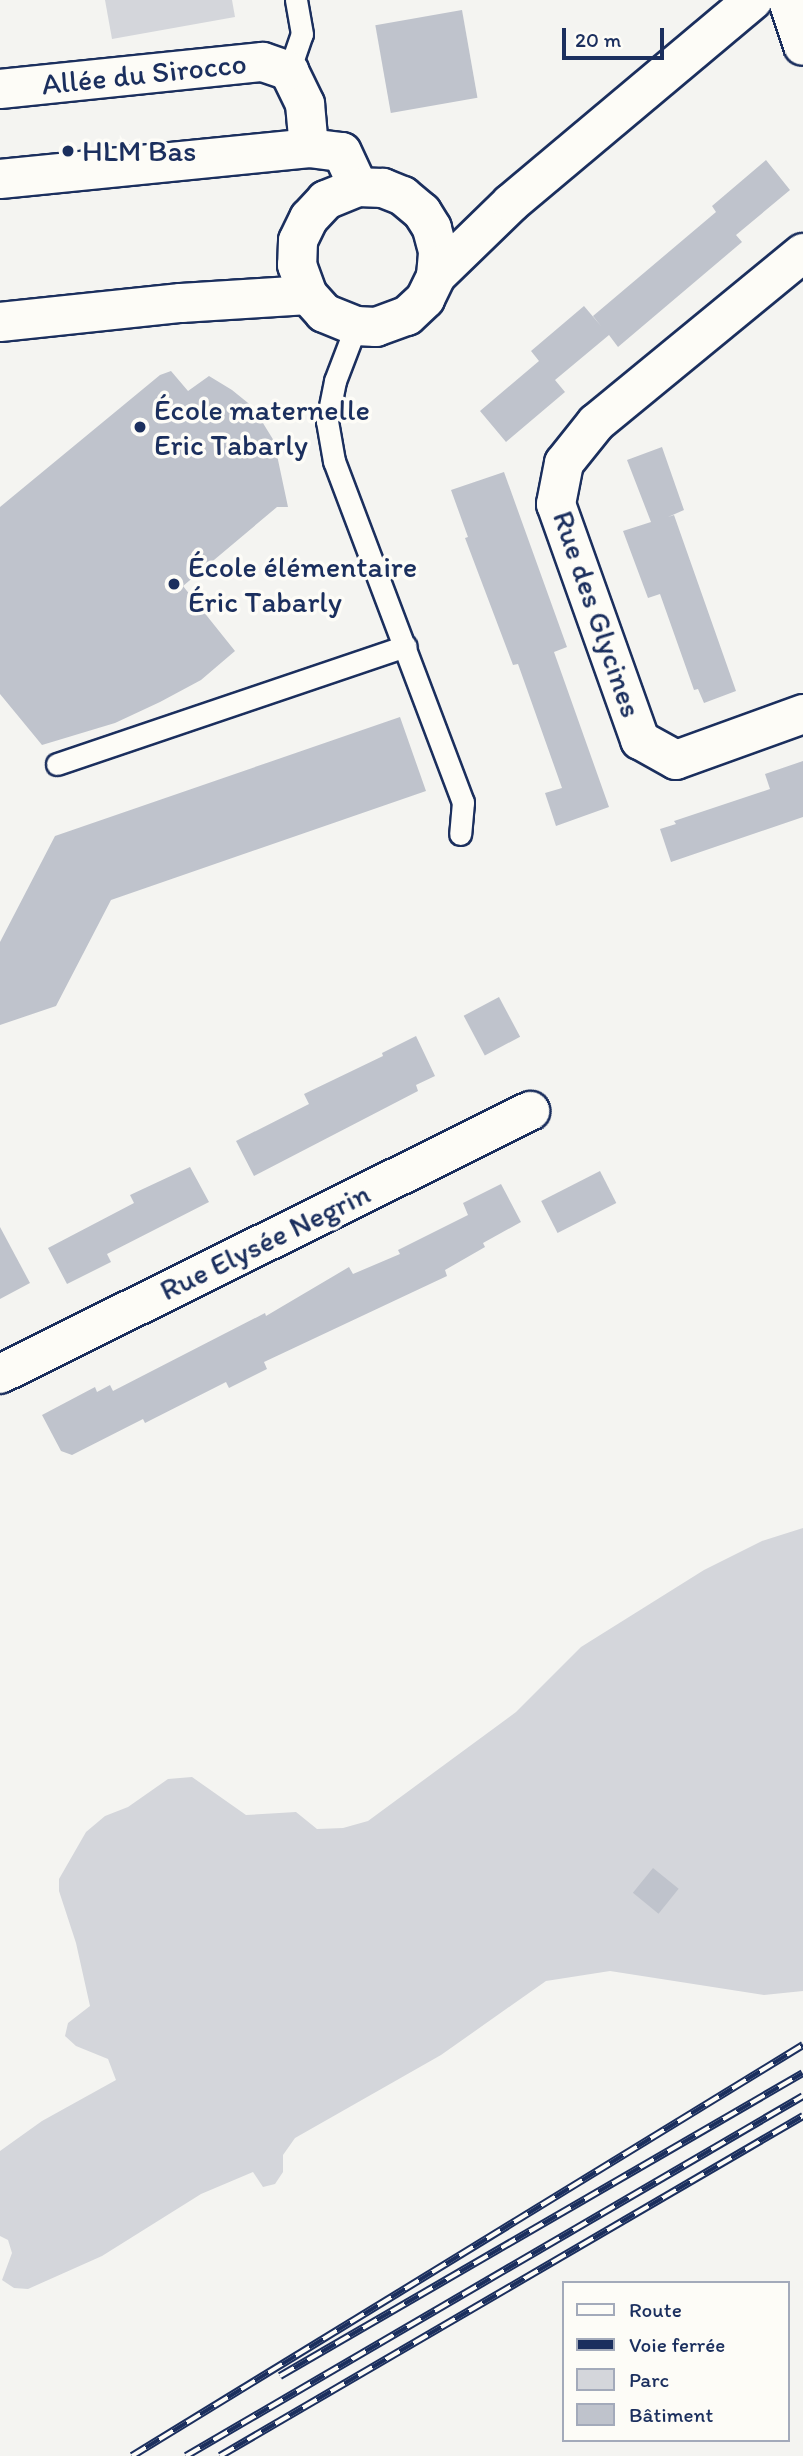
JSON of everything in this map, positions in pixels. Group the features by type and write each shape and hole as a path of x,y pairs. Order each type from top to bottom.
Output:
{"street":[{"path":"436,276 438,251 432,228 422,212 404,196 383,188 358,187 326,200 309,218 298,241 297,265 308,295 324,313 356,326 376,327 407,316 425,299 436,276 511,203 753,0"},
{"path":"788,0 803,46"},
{"name":"Allée du Sirocco","path":"0,89 263,62 289,71 305,104 309,148"},
{"path":"0,179 309,148 342,152 358,187"},
{"path":"422,212 476,213 511,203"},
{"name":"Rue des Glycines","path":"803,253 596,423 564,463 556,504 640,740 676,760 803,714"},
{"path":"0,322 181,303 308,295"},
{"name":"Rue Elysée Negrin","path":"0,1374 530,1111"}],"lane":[{"path":"289,71 302,34 296,0"},
{"path":"356,326 335,381 327,421 334,461 463,802 460,834"},
{"path":"57,764 406,646"}],"green space":[{"path":"105,0 232,0 235,17 112,39"},
{"path":"803,1528 803,1991 764,1995 610,1971 546,1981 441,2055 295,2138 283,2155 283,2172 275,2184 263,2187 253,2172 201,2194 102,2256 28,2289 14,2288 2,2280 12,2253 8,2240 0,2236 0,2151 42,2121 116,2080 108,2059 76,2046 65,2036 68,2023 90,2006 76,1943 59,1891 59,1879 86,1832 105,1816 128,1807 168,1779 192,1777 246,1815 296,1812 317,1829 343,1828 368,1821 516,1712 581,1647 704,1570 762,1541"}],"building":[{"path":"462,10 477,98 391,113 375,25"},
{"path":"766,160 790,190 736,235 742,242 618,347 609,335 555,380 565,392 506,442 480,411 539,361 531,351 584,306 601,326 593,316 716,212 712,206"},
{"path":"171,371 188,391 209,376 253,407 274,441 288,507 277,507 183,586 235,651 201,680 160,702 115,723 42,745 0,694 0,507 160,375"},
{"path":"662,447 684,510 668,517 674,515 736,691 704,703 698,689 694,690 660,594 648,598 623,531 651,522 627,460"},
{"path":"504,472 567,647 554,652 609,807 556,826 545,793 562,788 518,664 513,665 465,538 468,537 451,490"},
{"path":"400,717 426,791 111,900 56,1006 0,1025 0,942 55,836"},
{"path":"803,761 803,817 671,862 660,829 676,824 674,821 770,789 765,774"},
{"path":"499,997 520,1037 485,1056 464,1016"},
{"path":"416,1036 435,1076 416,1085 418,1091 254,1176 236,1141 309,1104 304,1094 383,1056 382,1053"},
{"path":"190,1167 209,1202 107,1254 111,1262 67,1284 48,1248 134,1203 130,1195"},
{"path":"600,1171 616,1203 558,1233 541,1201"},
{"path":"501,1184 521,1222 483,1243 485,1247 445,1270 447,1276 264,1362 267,1369 229,1388 226,1382 145,1423 143,1419 72,1455 61,1451 42,1415 95,1387 97,1392 110,1385 113,1391 265,1313 266,1316 349,1267 353,1274 400,1254 398,1250 468,1215 463,1203"},
{"path":"0,1227 30,1283 0,1299"},
{"path":"653,1868 679,1889 659,1914 633,1893"}],"railway":[{"path":"132,2456 803,2045"},
{"path":"280,2376 803,2073"},
{"path":"186,2456 803,2096"},
{"path":"220,2456 803,2116"}],"place":[{"name":"HLM Bas","path":"68,151"},
{"name":"École maternelle Eric Tabarly","path":"140,427"},
{"name":"École élémentaire Éric Tabarly","path":"174,584"}]}
